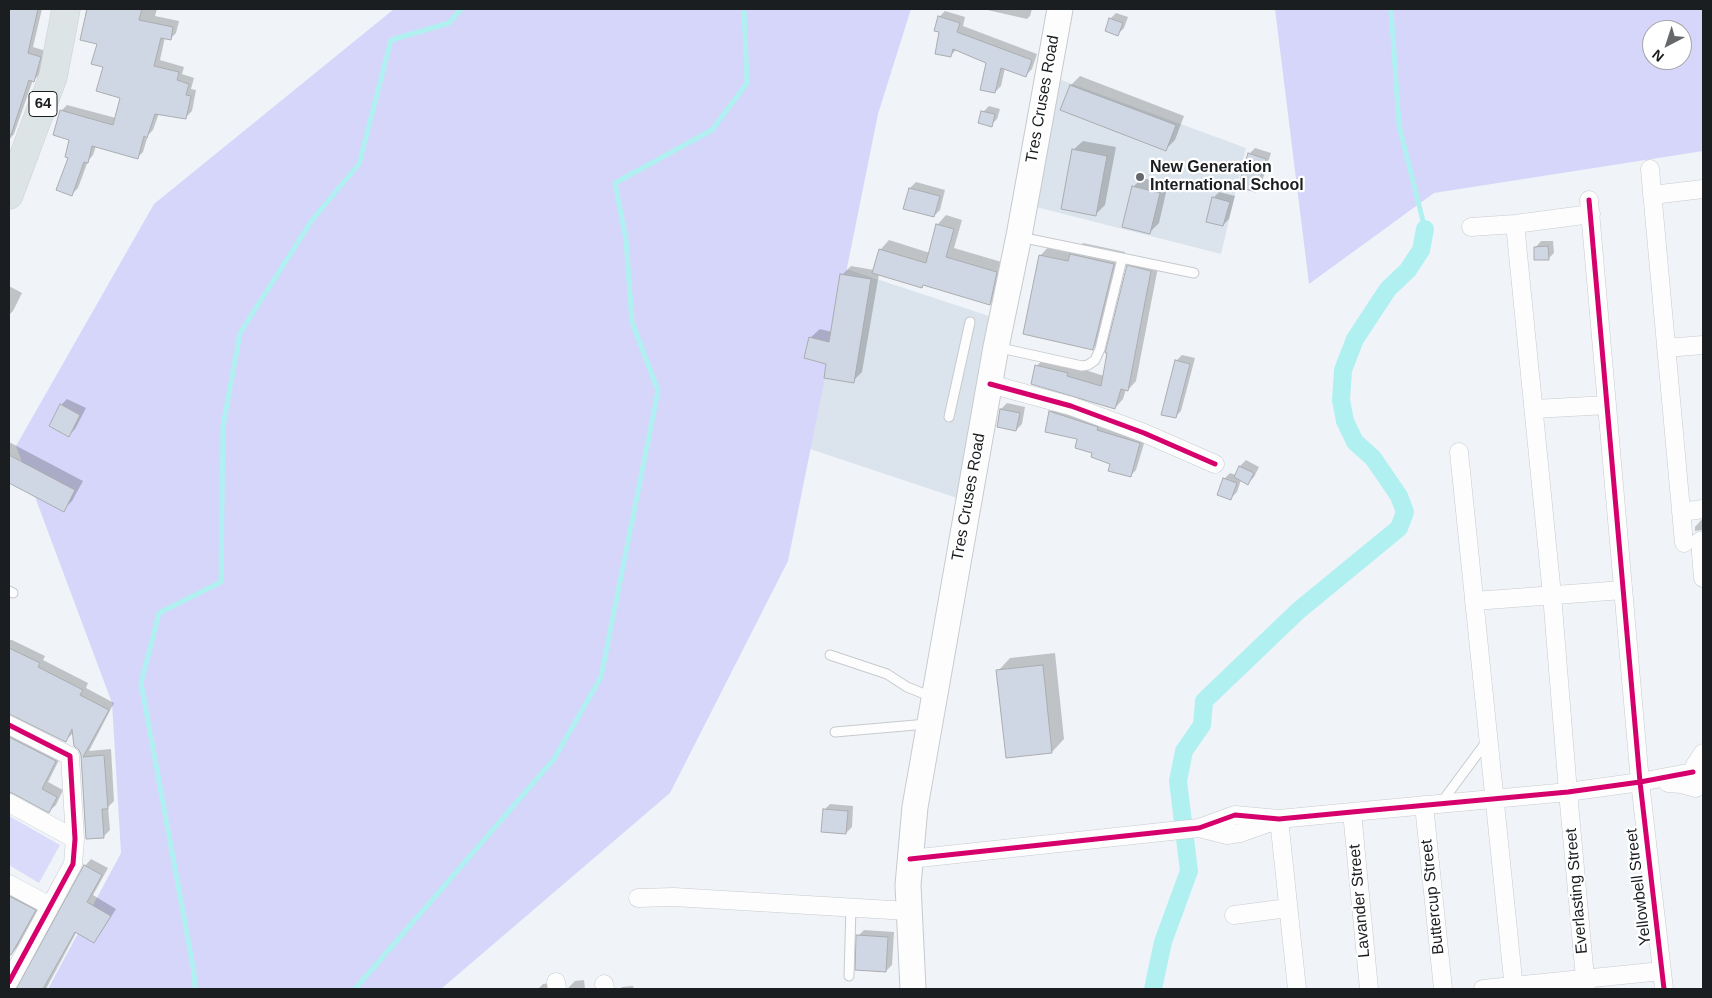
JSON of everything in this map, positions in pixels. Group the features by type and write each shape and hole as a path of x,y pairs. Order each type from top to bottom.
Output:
{"main road":[{"name":"64","path":"10,188 53,77 66,9"},
{"name":"Tres Cruses Road","path":"912,989 908,911 910,858 915,807 996,346 1060,9"}],"street":[{"path":"1650,168 1681,512 1703,578"},
{"path":"1652,195 1703,189"},
{"name":"Yellowbell Street","path":"1515,224 1590,207 1640,782 1664,989"},
{"path":"1471,227 1515,224"},
{"name":"Everlasting Street","path":"1515,224 1535,409 1586,984"},
{"path":"1666,348 1703,345"},
{"path":"990,384 1071,406 1144,433 1215,464"},
{"path":"1535,409 1607,405"},
{"path":"1459,452 1514,988"},
{"path":"1681,512 1703,510"},
{"path":"1474,601 1623,590"},
{"path":"9,725 70,756 75,839 73,864 50,906 14,960 9,982"},
{"path":"910,858 1199,828 1235,815 1279,819 1568,792 1640,782 1698,786 1695,765 1703,753"},
{"path":"9,803 75,839"},
{"name":"Buttercup Street","path":"1432,804 1443,989"},
{"name":"Lavander Street","path":"1352,812 1369,989"},
{"path":"1279,819 1297,989"},
{"path":"9,884 50,906"},
{"path":"638,898 674,897 908,911"},
{"path":"1234,915 1288,908"},
{"path":"1483,989 1586,984 1662,971"}],"lane":[{"path":"1018,236 1194,273"},
{"path":"996,346 1082,366 1088,365 1095,360 1100,349 1122,259"},
{"path":"949,417 970,322"},
{"path":"830,655 887,674 907,687 922,693 935,695"},
{"path":"835,732 931,724"},
{"path":"1432,804 1488,739"},
{"path":"849,976 851,908"}],"shaded area":[{"path":"394,9 911,9 878,114 788,561 670,793 441,989 48,989 121,853 112,703 16,446 154,204"},
{"path":"1275,9 1703,9 1703,151 1434,193 1309,284"},
{"name":"New Generation International School","path":"1056,78 1246,148 1221,254 1036,207"},
{"path":"816,259 989,316 957,498 783,440"},
{"path":"9,816 60,845 39,883 9,865"}],"building":[{"path":"9,9 38,9 28,53 41,57 34,82 29,80 11,135 9,134"},
{"path":"87,9 142,9 139,20 173,27 171,40 161,38 154,66 179,72 177,80 189,84 186,95 191,96 186,119 155,114 147,138 144,136 138,159 92,146 88,163 84,162 72,196 56,190 68,158 65,157 69,140 53,135 60,110 113,125 120,98 96,91 103,67 91,64 97,44 80,40"},
{"path":"938,16 960,23 957,32 1032,60 1026,77 1001,68 995,93 980,90 986,63 953,49 951,57 935,54 939,32 934,31"},
{"path":"1109,18 1123,23 1118,36 1105,31"},
{"path":"1070,85 1176,125 1166,151 1060,110"},
{"path":"981,111 995,114 992,127 978,123"},
{"path":"1072,149 1107,156 1096,216 1061,209"},
{"path":"1248,153 1266,159 1256,192 1238,187"},
{"path":"1132,186 1160,193 1150,234 1122,227"},
{"path":"909,188 940,196 934,217 903,209"},
{"path":"1212,197 1230,202 1223,226 1206,222"},
{"path":"936,224 954,229 946,257 997,272 990,305 923,285 922,288 872,273 879,249 926,263"},
{"path":"1548,246 1549,260 1534,260 1534,247"},
{"path":"1070,254 1114,264 1093,350 1023,334 1039,255 1068,261"},
{"path":"1127,265 1151,271 1128,391 1121,389 1115,409 1031,384 1035,365 1068,373 1067,376 1101,386 1107,353 1105,353"},
{"path":"840,274 871,279 854,383 824,378 826,364 804,358 809,337 829,342"},
{"path":"1175,360 1190,364 1176,418 1161,415"},
{"path":"60,404 80,415 69,437 49,426"},
{"path":"1000,409 1020,413 1016,431 997,427"},
{"path":"1049,411 1098,427 1097,430 1140,443 1131,477 1108,471 1110,464 1091,457 1092,453 1075,448 1077,439 1045,432"},
{"path":"9,455 75,490 64,512 9,483"},
{"path":"1239,466 1254,473 1248,485 1234,477"},
{"path":"1223,478 1237,483 1231,500 1217,495"},
{"path":"9,648 40,663 38,667 83,690 80,695 109,710 83,757 104,755 108,809 102,809 104,838 86,839 81,755 74,746 72,729 66,742 9,714"},
{"path":"1043,665 1052,753 1006,758 996,670"},
{"path":"9,737 56,761 42,789 57,797 49,813 9,792"},
{"path":"823,809 848,811 846,834 821,832"},
{"path":"84,865 102,875 87,902 111,916 94,943 75,932 43,989 16,989"},
{"path":"9,896 36,910 11,955 9,954"},
{"path":"856,935 888,937 886,972 855,970"}],"waterway":[{"path":"195,989 194,972 141,683 159,613 221,582 223,426 240,333 312,220 359,164 391,40 449,23 461,9"},
{"path":"355,989 554,759 601,677 658,391 632,322 626,240 615,183 712,130 747,83 744,9"},
{"path":"1391,9 1399,125 1425,229"},
{"path":"1153,989 1163,942 1189,871 1178,781 1184,751 1202,725 1204,701 1298,611 1399,528 1405,512 1399,496 1373,458 1355,442 1345,421 1341,400 1343,370 1355,339 1388,289 1408,270 1421,250 1425,229"}],"cycle path":[{"path":"1589,200 1640,782 1664,989"},
{"path":"990,384 1071,406 1144,433 1215,464"},
{"path":"9,725 70,756 75,839 73,864 9,982"},
{"path":"910,859 1199,828 1235,815 1279,819 1568,792 1640,782 1693,772"}],"place":[{"name":"New Generation International School","path":"1140,177"}]}
